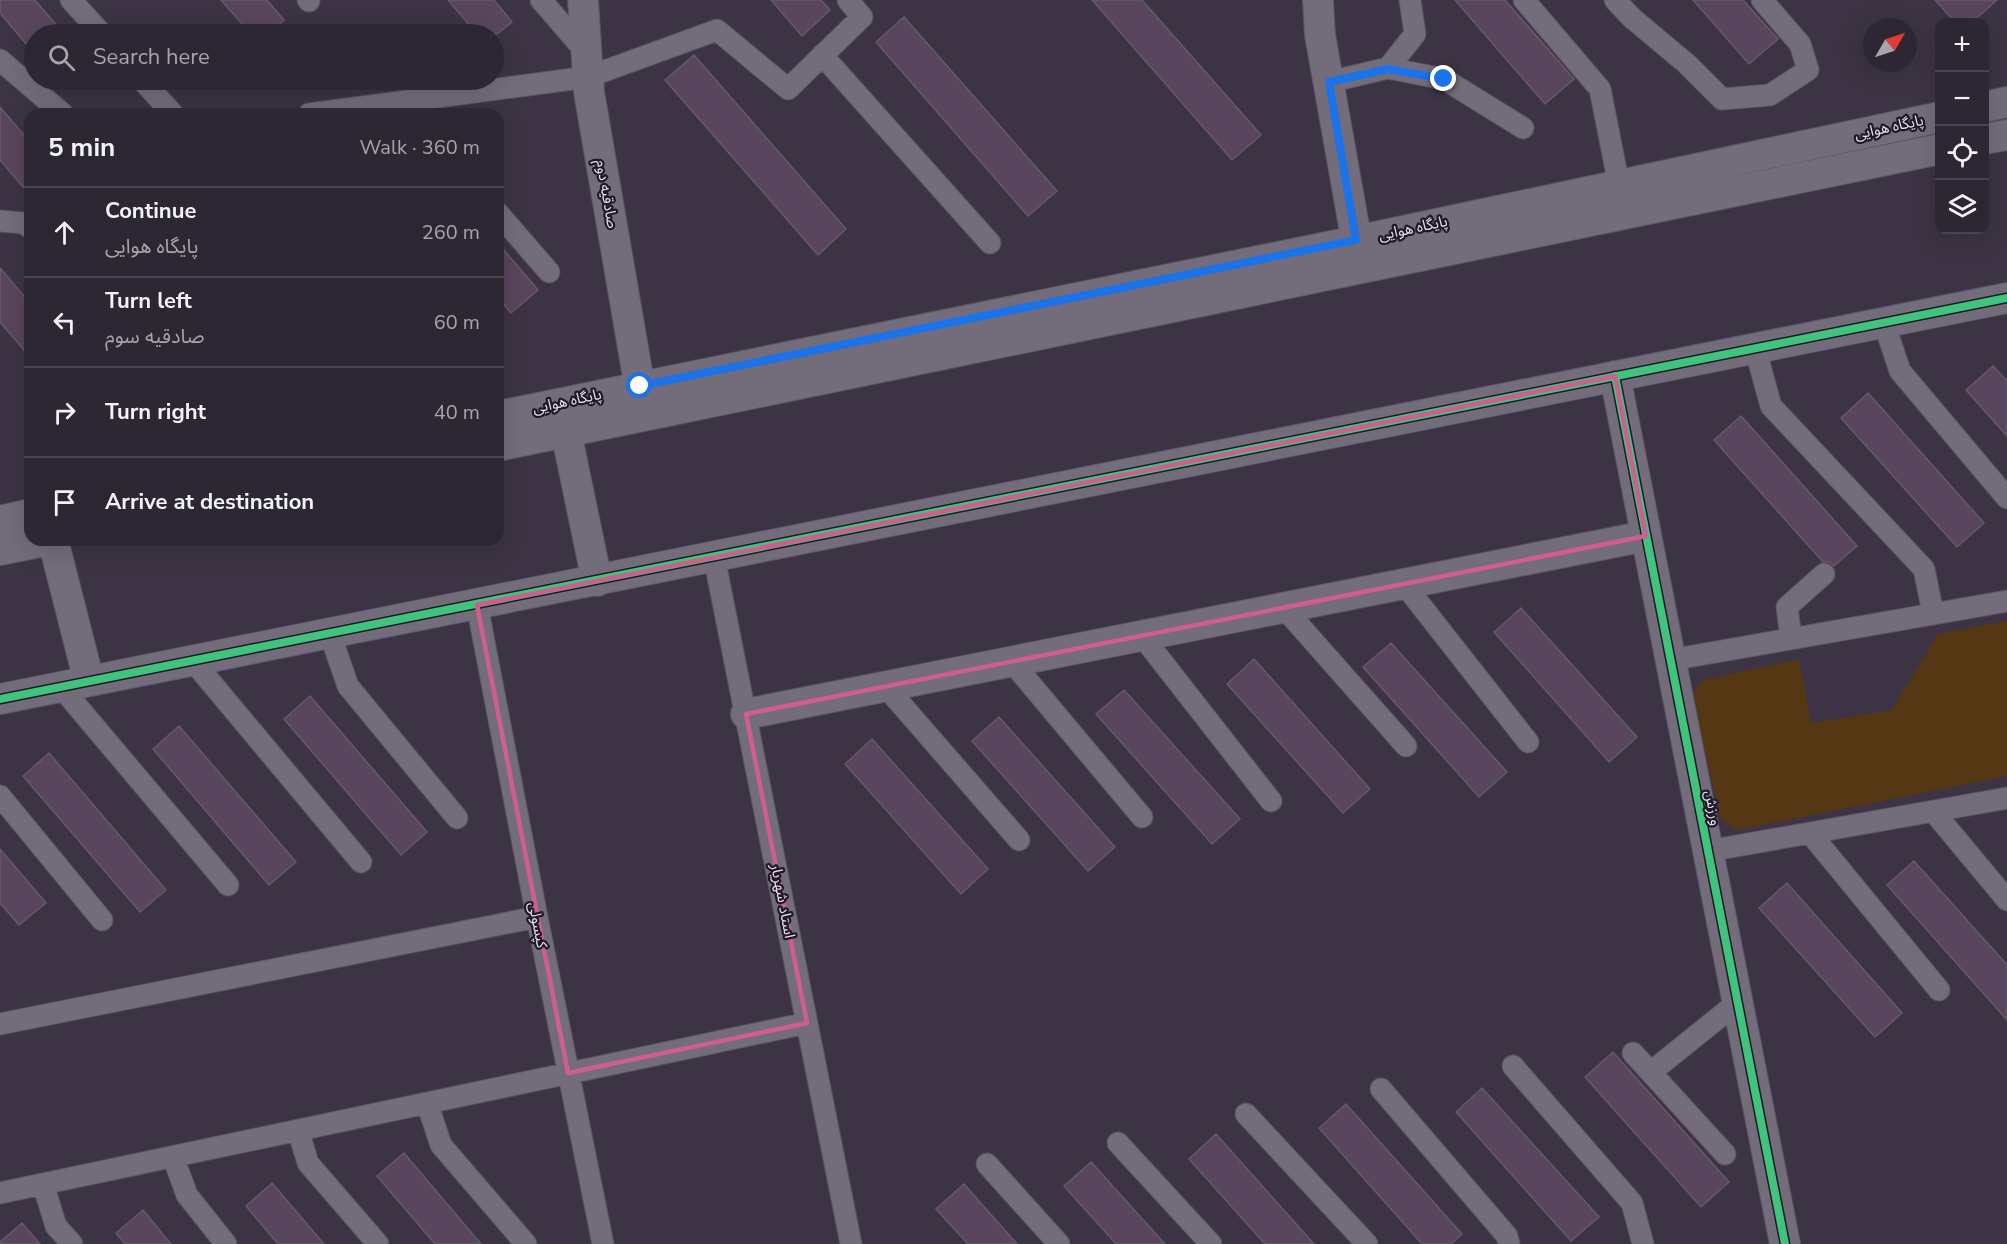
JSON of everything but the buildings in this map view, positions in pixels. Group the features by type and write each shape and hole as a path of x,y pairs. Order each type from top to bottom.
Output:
{"street":[{"path":"71,0 93,24"},
{"path":"541,0 587,65"},
{"name":"صادقیه دوم","path":"583,0 591,104 645,415"},
{"path":"504,87 717,30 788,89 862,17 848,0"},
{"path":"1318,0 1320,35 1359,254"},
{"path":"1388,69 1415,34 1410,0"},
{"path":"1524,0 1600,89 1619,185"},
{"path":"1615,0 1632,18 1687,64 1722,99 1770,95 1808,70 1800,44 1762,0"},
{"path":"822,56 990,243"},
{"path":"0,60 24,81"},
{"path":"1329,82 1388,69 1444,79 1523,128"},
{"path":"35,90 56,108"},
{"path":"151,90 168,108"},
{"path":"400,108 430,106 491,90"},
{"path":"1989,106 2007,102"},
{"name":"پایگاه هوایی","path":"504,445 1359,254 1619,185 1935,118"},
{"path":"1989,139 2007,135"},
{"name":"پایگاه هوایی","path":"504,415 640,386 1935,150"},
{"path":"504,220 549,272"},
{"path":"0,221 24,224"},
{"path":"0,699 2007,298"},
{"path":"1884,323 1900,371 2007,498"},
{"path":"1755,348 1771,406 1924,569 1933,614"},
{"name":"ورزش","path":"1615,376 1785,1244"},
{"path":"566,432 597,581"},
{"path":"0,521 24,515"},
{"path":"746,714 1646,536"},
{"path":"0,550 24,545"},
{"path":"53,546 75,684 228,885"},
{"name":"استاد شهریار","path":"714,558 851,1244"},
{"path":"1791,638 1787,607 1824,574"},
{"path":"1404,584 1527,742"},
{"path":"1670,660 2007,601"},
{"name":"کپسولی","path":"477,605 603,1244"},
{"path":"1284,608 1406,746"},
{"path":"330,634 348,686 457,818"},
{"path":"1142,636 1271,801"},
{"path":"193,661 361,862"},
{"path":"1012,662 1142,817"},
{"path":"886,687 1019,840"},
{"path":"0,796 102,920"},
{"path":"1708,851 2007,798"},
{"path":"1933,811 2007,900"},
{"path":"1810,833 1939,990"},
{"path":"0,1024 537,917"},
{"path":"1651,1072 1738,1002"},
{"path":"0,1193 807,1023"},
{"path":"1633,1053 1725,1154"},
{"path":"1513,1066 1632,1203 1643,1244"},
{"path":"1381,1089 1508,1236 1509,1244"},
{"path":"428,1103 441,1145 526,1244"},
{"path":"1246,1114 1367,1244"},
{"path":"298,1130 308,1163 378,1244"},
{"path":"1118,1143 1212,1244"},
{"path":"173,1157 187,1195 226,1244"},
{"path":"987,1164 1059,1244"},
{"path":"43,1184 56,1226 72,1244"}],"highlighted area":[{"path":"1615,376 1646,536 746,714 807,1023 568,1073 477,605"}],"shaded area":[{"path":"2007,621 2007,776 1737,830 1721,820 1692,695 1703,680 1799,659 1811,723 1892,710 1938,634"}],"cycle path":[{"path":"0,699 2007,298"},
{"path":"1615,376 1785,1244"}],"route":[{"path":"640,386 1356,240 1329,82 1388,69 1444,79"}]}
